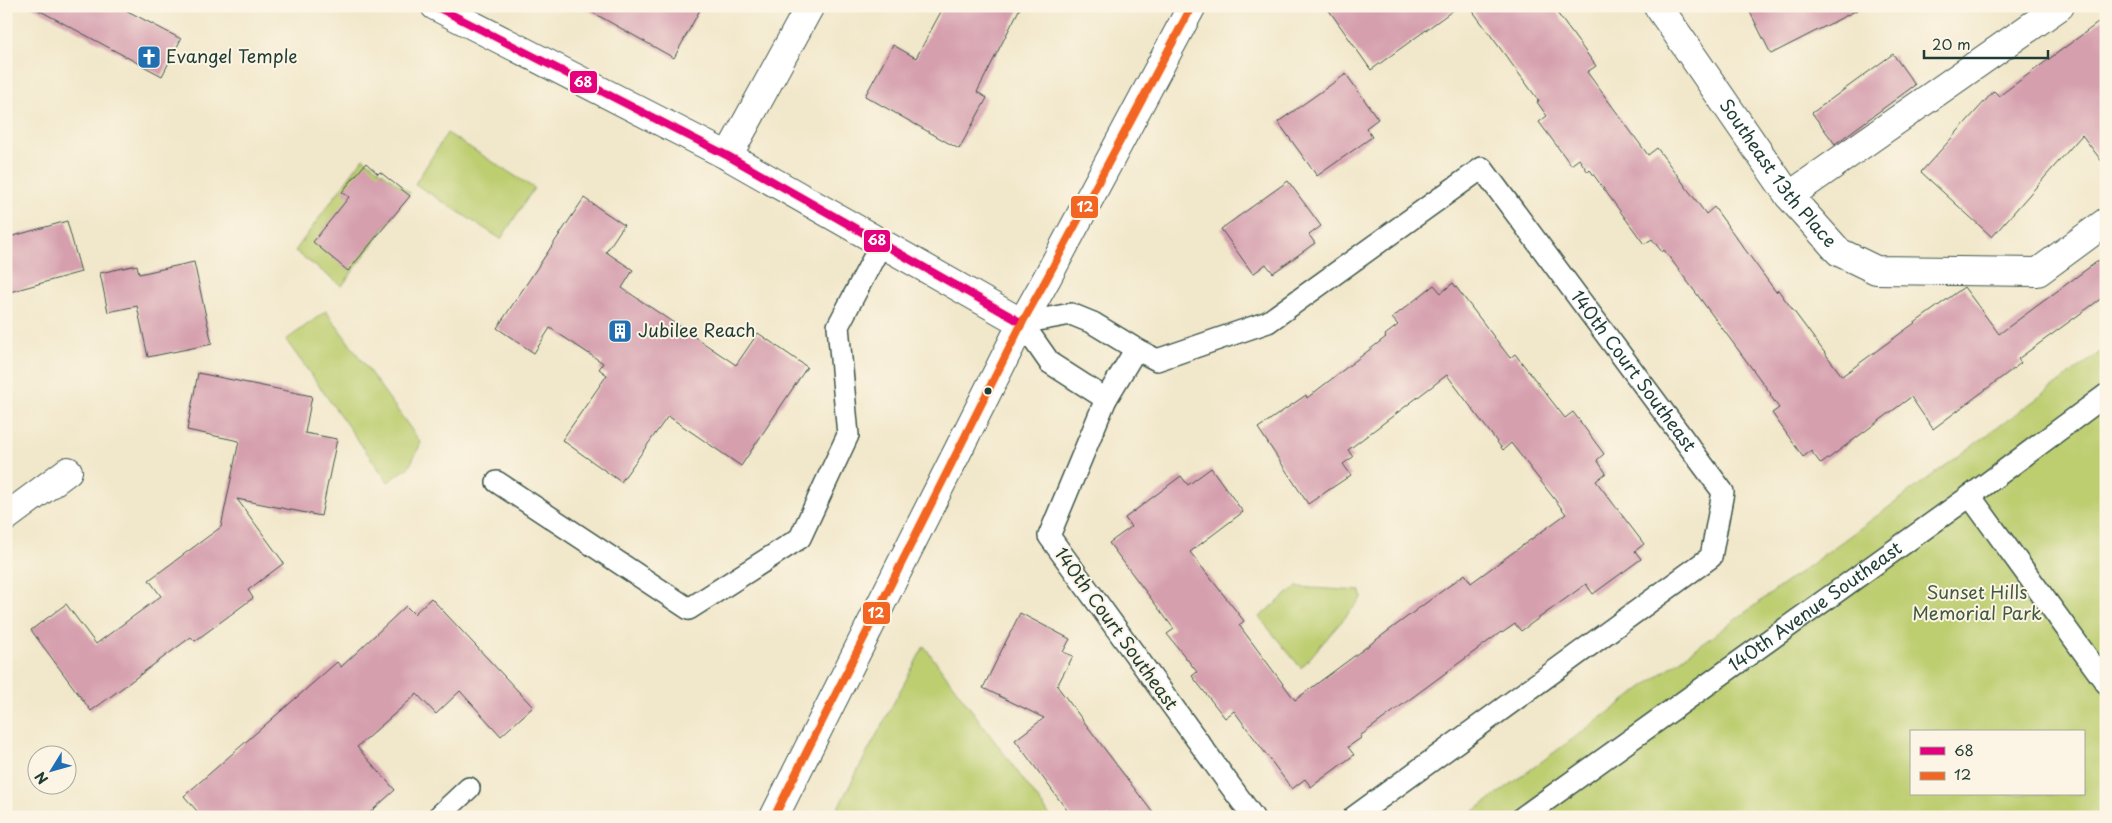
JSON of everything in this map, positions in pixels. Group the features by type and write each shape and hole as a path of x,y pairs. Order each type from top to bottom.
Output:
{"street":[{"path":"435,6 728,156 1022,323"},
{"path":"728,156 810,6"},
{"path":"782,813 1022,323 1048,278 1192,6"},
{"name":"Southeast 13th Place","path":"1658,6 1789,196 1839,252 1876,270 2038,272 2106,222"},
{"path":"1789,196 2060,6"},
{"path":"6,517 68,471"}],"lane":[{"name":"140th Court Southeast","path":"1022,323 1071,314 1093,323 1157,360 1268,322 1482,168 1723,492 1711,557 1354,817"},
{"path":"497,482 689,609 800,538 848,435 838,326 881,244"},
{"path":"1022,323 1050,363 1106,399"},
{"name":"140th Court Southeast","path":"1136,349 1106,399 1049,536 1253,817"},
{"name":"140th Avenue Southeast","path":"1523,817 1970,496 2106,395"},
{"path":"1970,496 2106,683"},
{"path":"438,817 469,788"}],"green space":[{"path":"447,133 534,188 501,239 415,184"},
{"path":"363,158 410,193 342,286 295,251"},
{"path":"326,311 421,443 409,467 388,482 286,340"},
{"name":"Sunset Hills Memorial Park","path":"2106,348 2106,817 1466,817"},
{"path":"1296,587 1361,591 1362,598 1301,668 1259,617"},
{"path":"924,646 1051,817 833,817"}],"building":[{"name":"Evangel Temple","path":"31,6 118,6 181,39 162,76"},
{"path":"581,6 702,6 674,58"},
{"path":"944,6 1021,6 977,92 987,98 959,149 865,96 893,45 916,58"},
{"path":"1326,6 1459,6 1371,70"},
{"path":"1469,6 1552,6 1596,66 1587,72 1648,155 1657,148 1706,214 1714,207 1776,292 1778,290 1842,376 1964,287 1999,334 2106,255 2106,295 2018,359 2021,363 1933,429 1911,397 1821,464 1811,451 1803,457 1772,413 1779,408 1771,394 1664,250 1662,252 1652,239 1644,244 1590,170 1588,172 1579,159 1571,165 1539,122 1547,116 1537,102 1539,101"},
{"path":"1747,6 1865,6 1771,54"},
{"path":"2106,17 2106,167 2082,135 1992,237 1921,172 1994,91 1999,96"},
{"path":"1893,54 1915,85 1835,144 1812,113"},
{"path":"1346,74 1378,119 1366,128 1372,137 1317,176 1278,122"},
{"path":"366,163 378,174 380,172 410,196 348,271 313,242 349,197 342,192"},
{"path":"1288,181 1321,226 1309,235 1315,243 1273,273 1266,264 1253,274 1221,229"},
{"name":"Jubilee Reach","path":"584,198 624,225 606,252 633,270 622,288 736,365 758,333 807,367 741,466 668,416 621,482 562,440 607,375 599,369 603,363 550,328 534,353 497,328"},
{"path":"67,221 81,272 6,293 6,238"},
{"path":"194,262 212,344 148,357 137,306 108,312 100,273 137,265 139,274"},
{"path":"1453,283 1510,358 1515,354 1565,418 1573,412 1604,454 1597,460 1606,473 1596,481 1644,544 1635,551 1641,559 1593,594 1586,584 1521,631 1515,624 1501,632 1360,736 1361,738 1348,747 1354,755 1311,787 1305,779 1292,789 1234,711 1225,718 1192,676 1197,672 1167,634 1174,629 1109,543 1131,527 1125,518 1181,476 1188,485 1211,468 1243,512 1190,552 1244,621 1239,625 1295,700 1465,574 1471,583 1566,514 1511,443 1503,450 1447,375 1348,450 1353,457 1343,464 1351,475 1308,504 1258,428 1306,395 1307,398 1386,337 1385,335 1398,325 1392,318 1434,285 1441,293"},
{"path":"198,373 312,396 305,433 337,439 321,516 237,499 284,563 248,590 253,598 195,641 191,637 91,711 31,630 66,604 96,644 161,596 149,580 221,527 239,441 187,430"},
{"path":"431,598 533,707 501,736 460,691 436,714 417,694 357,747 395,790 365,817 202,817 184,796 337,662 341,667 406,606 414,614"},
{"path":"1020,613 1070,639 1063,652 1073,656 1057,686 1156,817 1072,817 1015,740 1044,718 983,688"}],"transit line":[{"name":"68","path":"435,6 728,156 1022,323"},
{"name":"12","path":"774,817 1022,323 1192,6"}],"place":[{"name":"Evangel Temple","path":"149,57"},
{"name":"Jubilee Reach","path":"620,331"}]}
